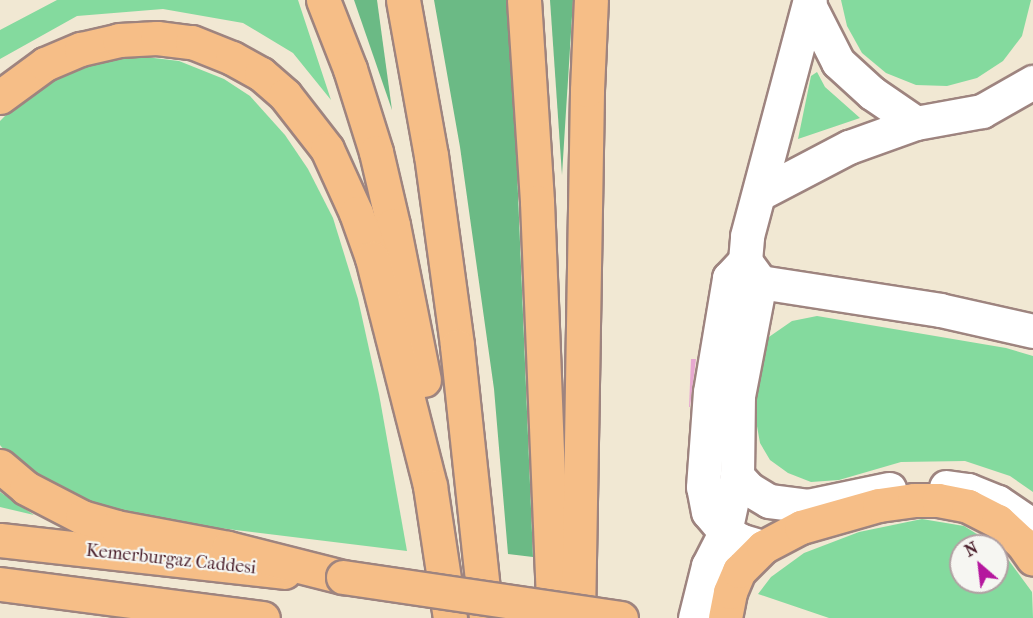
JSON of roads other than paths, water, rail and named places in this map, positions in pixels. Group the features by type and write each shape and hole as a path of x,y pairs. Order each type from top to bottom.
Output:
{"main road":[{"path":"323,0 353,79 375,152 393,225 424,382 429,429 430,486"},
{"path":"403,0 431,155 457,346 486,618"},
{"path":"524,0 537,202 554,618"},
{"path":"578,618 587,90 591,0"},
{"path":"0,98 45,64 81,49 119,40 157,38 192,42 232,58 261,74 285,95 327,149 357,213 372,258 430,486 450,618"},
{"path":"0,466 26,488 82,517 116,527 228,548 343,577 621,618"},
{"path":"725,618 730,592 739,571 763,547 801,526 879,505 914,500 938,500 968,506 998,520 1022,543 1033,559"},
{"name":"Kemerburgaz Caddesi","path":"0,540 343,577"},
{"path":"0,584 263,618"}],"lane":[{"path":"809,2 838,62 872,93 916,123"},
{"path":"695,618 708,566 725,532 737,476 738,396 747,236 809,2"},
{"path":"759,194 849,147 916,123 982,111 1033,82"},
{"path":"745,274 940,310 1033,331"},
{"path":"745,274 710,392 704,487 708,512 725,532 742,541 763,547"},
{"path":"737,476 749,489 769,501 807,506 896,488 931,485 968,490 998,502 1033,526"}]}
